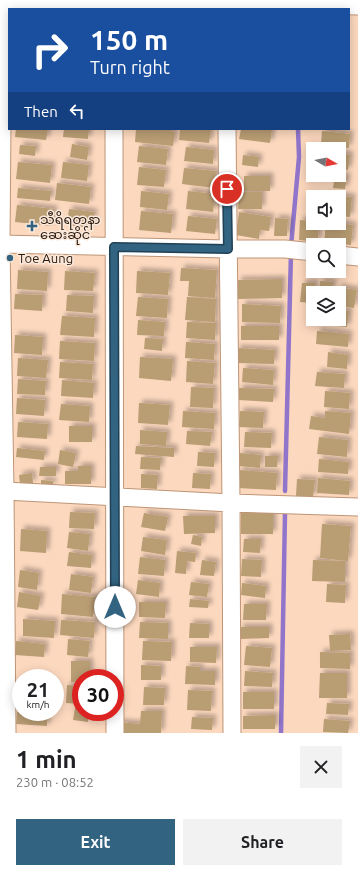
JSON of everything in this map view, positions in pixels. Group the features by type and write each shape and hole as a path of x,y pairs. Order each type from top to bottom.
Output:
{"street":[{"path":"3,0 1,244 7,733"},
{"path":"7,0 114,5 286,4 358,6"},
{"path":"114,130 115,733"},
{"path":"226,130 231,503 232,733"},
{"path":"1,244 299,250"},
{"path":"346,256 358,257"},
{"path":"5,491 231,503 358,507"}],"building":[{"path":"16,130 48,130 46,140 15,137"},
{"path":"64,130 89,130 88,139 63,137"},
{"path":"136,130 171,130 175,132 173,146 135,142"},
{"path":"180,130 211,130 209,143 179,140"},
{"path":"241,130 272,130 270,143 239,139"},
{"path":"322,131 350,134 349,148 346,148 346,142 321,142"},
{"path":"72,144 89,147 87,160 70,157"},
{"path":"20,145 36,146 35,156 19,154"},
{"path":"139,146 168,149 166,165 137,162"},
{"path":"186,147 214,150 213,164 184,161"},
{"path":"346,154 350,155 348,170 346,170"},
{"path":"243,155 259,157 258,167 242,165"},
{"path":"18,162 52,165 50,183 16,179"},
{"path":"63,162 89,165 87,181 61,178"},
{"path":"139,167 166,170 164,187 137,185"},
{"path":"184,168 216,171 214,188 182,184"},
{"path":"244,176 270,176 270,191 244,191"},
{"path":"347,177 345,189 333,188 334,182 346,182"},
{"path":"57,183 91,187 89,204 55,200"},
{"path":"18,188 51,191 50,201 17,198"},
{"path":"141,191 169,194 167,210 140,207"},
{"path":"188,191 215,194 213,212 186,209"},
{"path":"239,192 262,192 262,209 238,209"},
{"path":"346,197 352,197 350,217 346,217"},
{"path":"17,205 54,209 52,226 15,222"},
{"path":"69,209 94,212 92,228 67,225"},
{"path":"141,211 173,214 171,233 139,230"},
{"path":"239,212 271,217 269,231 260,230 259,239 236,235"},
{"path":"188,216 217,219 215,234 186,231"},
{"path":"275,218 288,219 287,236 274,236"},
{"path":"300,220 306,220 306,230 319,230 318,238 306,238 306,241 299,240"},
{"path":"346,224 353,225 351,245 346,244 346,238 324,238 325,230 346,230"},
{"path":"181,268 217,270 215,298 188,296 189,281 180,281"},
{"path":"18,270 48,272 47,291 17,289"},
{"path":"65,271 95,273 93,291 64,290"},
{"path":"137,271 170,273 168,295 136,293"},
{"path":"282,279 282,298 238,299 238,280"},
{"path":"320,281 333,282 333,286 320,286"},
{"path":"302,283 315,283 315,286 306,286 306,302 300,302"},
{"path":"346,288 357,290 354,308 346,307"},
{"path":"15,294 43,295 42,311 14,309"},
{"path":"67,295 94,296 93,313 66,311"},
{"path":"138,297 168,299 167,318 136,316"},
{"path":"187,297 216,299 215,322 185,320"},
{"path":"242,304 281,306 280,323 242,322"},
{"path":"346,311 349,311 347,327 336,326 346,326"},
{"path":"62,316 95,318 94,337 60,335"},
{"path":"138,320 165,322 164,336 137,335"},
{"path":"187,322 216,323 215,340 186,338"},
{"path":"241,326 279,326 279,340 241,340"},
{"path":"317,331 349,334 348,347 316,344"},
{"path":"15,335 43,337 42,355 14,353"},
{"path":"145,338 163,339 162,351 144,349"},
{"path":"60,341 95,343 94,361 59,359"},
{"path":"186,342 215,344 214,360 185,358"},
{"path":"237,348 275,350 274,364 237,363"},
{"path":"328,352 348,355 347,369 327,367"},
{"path":"140,357 173,359 171,381 139,378"},
{"path":"18,358 48,360 46,378 17,376"},
{"path":"187,361 215,363 213,384 186,382"},
{"path":"60,362 93,364 92,380 59,378"},
{"path":"243,368 274,370 273,385 242,382"},
{"path":"317,372 345,374 344,388 315,386"},
{"path":"18,379 46,381 45,395 17,394"},
{"path":"62,380 94,383 93,398 61,396"},
{"path":"191,387 214,388 213,408 190,407"},
{"path":"239,388 274,389 273,402 239,400"},
{"path":"325,391 350,393 349,409 324,407"},
{"path":"17,398 45,400 44,416 16,414"},
{"path":"139,403 170,405 168,425 138,423"},
{"path":"61,404 90,406 89,422 59,420"},
{"path":"183,411 215,413 214,429 182,427"},
{"path":"240,411 264,412 263,428 239,427"},
{"path":"325,411 351,413 349,434 309,429 311,416 325,418"},
{"path":"18,422 48,424 47,439 17,437"},
{"path":"69,426 92,426 92,442 69,442"},
{"path":"140,430 167,432 166,446 140,444"},
{"path":"187,431 212,432 210,446 186,444"},
{"path":"245,432 272,433 271,448 244,447"},
{"path":"319,437 348,440 347,457 317,454"},
{"path":"136,446 174,448 174,457 135,454"},
{"path":"17,448 45,451 44,460 16,457"},
{"path":"60,450 76,453 73,467 58,464"},
{"path":"198,452 215,453 214,467 197,466"},
{"path":"240,453 261,455 260,468 239,466"},
{"path":"265,456 278,456 277,467 265,467"},
{"path":"141,457 161,458 160,470 140,469"},
{"path":"319,459 349,462 348,474 318,472"},
{"path":"78,466 91,466 91,484 65,484 65,471 78,471"},
{"path":"40,467 56,467 56,476 39,476"},
{"path":"239,470 277,473 276,490 238,488"},
{"path":"32,473 33,483 20,484 19,475"},
{"path":"193,473 211,474 210,489 192,488"},
{"path":"141,474 158,475 157,489 141,488"},
{"path":"318,478 350,481 349,495 317,493"},
{"path":"297,479 315,480 313,497 296,496"},
{"path":"41,480 53,481 53,486 41,486"},
{"path":"241,507 273,508 273,534 241,534"},
{"path":"70,512 95,513 94,529 69,528"},
{"path":"144,513 168,517 165,531 141,527"},
{"path":"183,516 215,516 215,533 184,534"},
{"path":"322,524 351,526 348,561 320,558"},
{"path":"21,529 47,531 46,553 20,551"},
{"path":"69,532 90,534 88,551 67,548"},
{"path":"193,535 202,537 201,546 191,544"},
{"path":"143,537 167,540 165,555 141,551"},
{"path":"244,539 261,539 260,553 243,552"},
{"path":"177,551 196,553 195,562 187,561 186,574 175,573"},
{"path":"69,552 92,555 91,568 67,566"},
{"path":"140,557 165,560 164,576 138,574"},
{"path":"242,559 262,560 261,577 241,576"},
{"path":"202,560 216,562 214,576 200,575"},
{"path":"313,560 345,561 345,582 312,581"},
{"path":"20,570 39,573 37,590 18,587"},
{"path":"71,574 93,577 91,593 69,590"},
{"path":"138,580 160,583 159,597 136,594"},
{"path":"191,582 209,584 207,597 189,595"},
{"path":"242,583 266,586 265,598 241,595"},
{"path":"327,584 346,585 345,603 326,602"},
{"path":"19,592 41,596 38,610 17,607"},
{"path":"62,594 95,597 93,617 61,614"},
{"path":"190,599 209,601 208,608 189,607"},
{"path":"139,602 166,602 165,618 139,617"},
{"path":"244,604 267,604 266,620 243,620"},
{"path":"23,619 55,621 54,638 23,636"},
{"path":"61,620 95,622 94,638 60,635"},
{"path":"140,622 168,623 168,639 139,638"},
{"path":"190,623 209,624 209,638 189,638"},
{"path":"240,627 269,627 269,638 240,639"},
{"path":"350,634 351,650 330,651 329,635"},
{"path":"68,639 90,641 88,657 67,655"},
{"path":"16,641 45,644 44,657 15,655"},
{"path":"143,641 172,642 171,661 142,660"},
{"path":"246,646 272,648 270,667 244,665"},
{"path":"190,647 217,647 216,663 190,662"},
{"path":"320,652 350,653 350,669 320,668"},
{"path":"71,661 90,661 90,669 72,669 71,682"},
{"path":"141,665 161,666 161,680 141,680"},
{"path":"186,666 200,667 200,671 215,671 215,685 185,684"},
{"path":"245,671 273,673 272,687 244,686"},
{"path":"320,673 347,673 347,698 319,698"},
{"path":"67,685 72,685 72,703 66,703"},
{"path":"144,687 165,688 164,705 143,705"},
{"path":"188,690 212,691 211,711 187,710"},
{"path":"243,692 274,692 274,709 243,709"},
{"path":"327,703 349,704 348,715 326,714"},
{"path":"141,711 162,711 161,733 116,733 117,722 140,724"},
{"path":"275,715 275,729 243,729 243,716"},
{"path":"192,717 213,718 212,730 191,729"},
{"path":"324,719 350,721 348,733 323,732"},
{"path":"16,721 47,721 47,726 16,724"}],"waterway":[{"path":"291,246 299,157 298,130"},
{"path":"285,491 291,253"},
{"path":"281,733 285,513"}],"place":[{"name":"သီရိရတနာ ဆေးဆိုင်","path":"32,226"},
{"name":"Toe Aung","path":"10,258"}],"route":[{"path":"115,607 114,247 228,249 227,189"}]}
